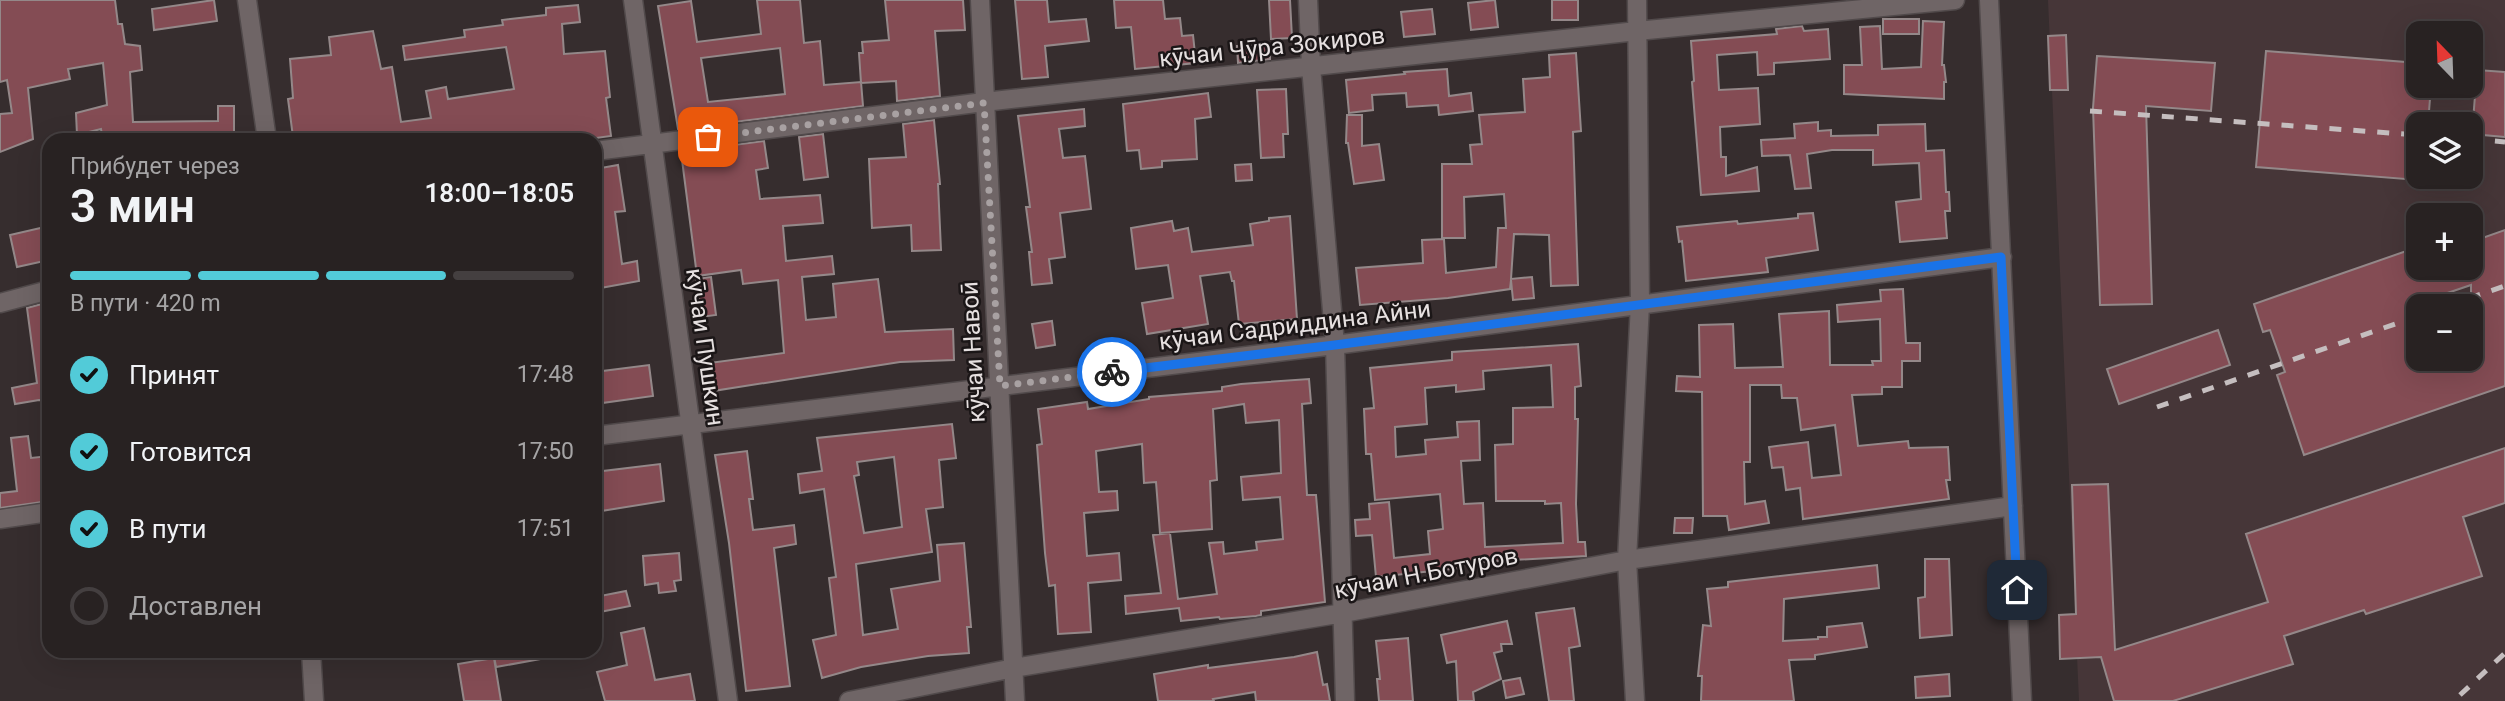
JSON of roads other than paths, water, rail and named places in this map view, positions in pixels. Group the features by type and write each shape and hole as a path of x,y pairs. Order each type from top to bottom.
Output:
{"street":[{"path":"247,0 266,133"},
{"name":"кӯчаи Пушкин","path":"633,0 729,701"},
{"name":"кӯчаи Навоӣ","path":"980,0 1015,701"},
{"path":"1308,0 1311,67 1335,345 1345,701"},
{"path":"1635,701 1627,560 1640,304 1637,0"},
{"name":"кӯчаи Ҷӯра Зокиров","path":"602,149 984,103 1637,31 1955,0"},
{"path":"1989,0 2022,701"},
{"name":"кӯчаи Садриддина Айни","path":"602,435 1335,345 2001,257"},
{"path":"0,303 42,291"},
{"name":"кӯчаи Н.Ботуров","path":"849,701 1014,668 1343,613 1627,560 2013,506"},
{"path":"0,519 42,513"},
{"path":"311,658 314,701"}],"railway":[{"path":"2090,111 2406,134"},
{"path":"2483,140 2505,142"},
{"path":"2481,294 2505,286"},
{"path":"2157,407 2406,320"},
{"path":"2460,695 2505,653"}]}
